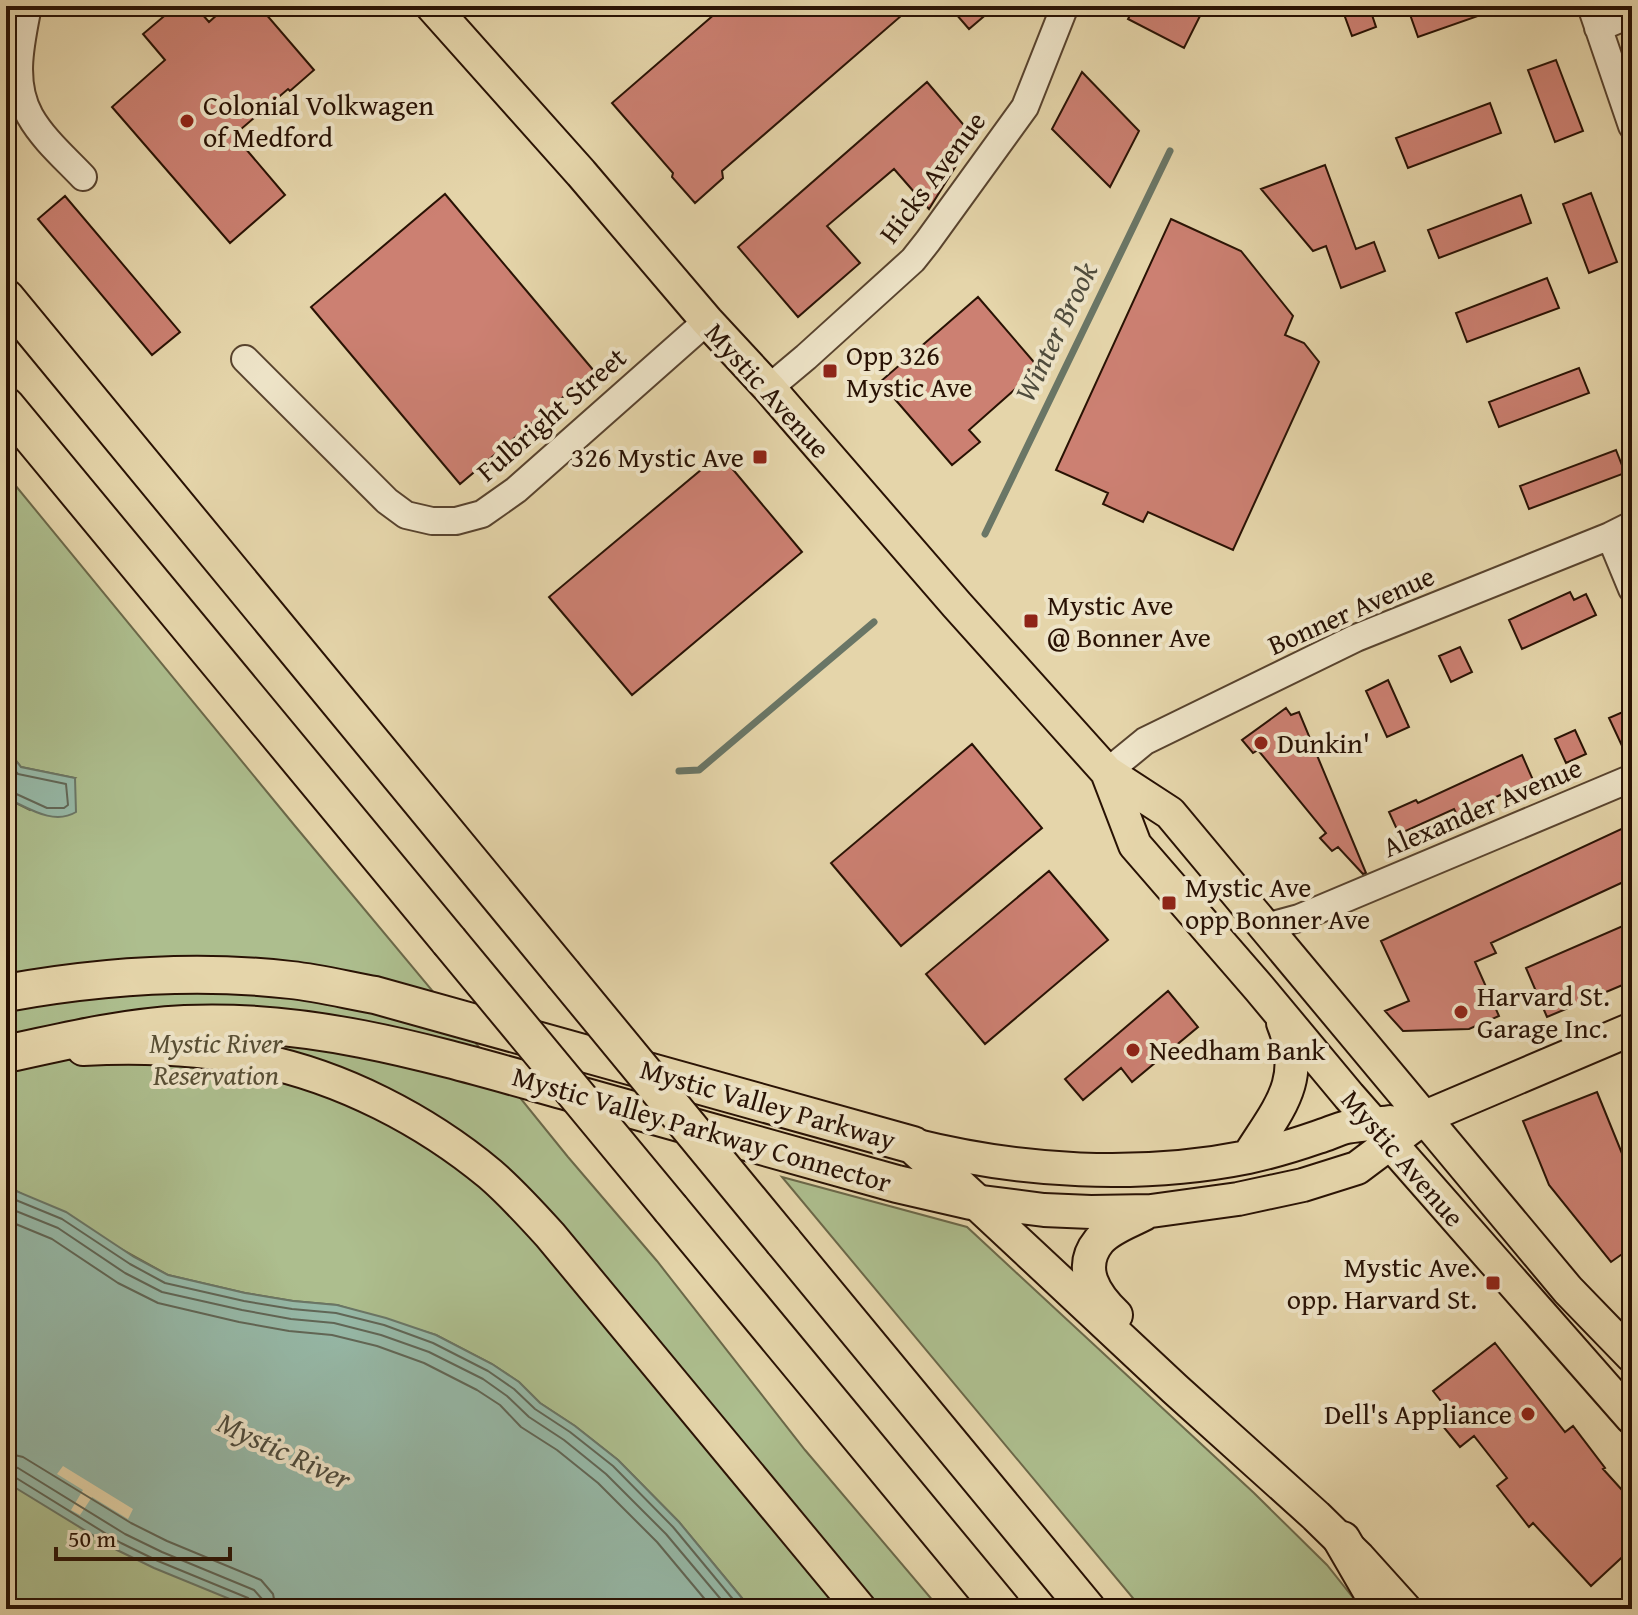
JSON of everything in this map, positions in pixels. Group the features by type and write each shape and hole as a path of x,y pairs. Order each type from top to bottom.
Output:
{"highway":[{"path":"6,298 1087,1609"},
{"path":"6,406 1002,1609"},
{"path":"6,443 110,533"},
{"name":"Mystic Valley Parkway","path":"6,993 122,976 207,975 293,980 375,995 913,1145 974,1201"},
{"name":"Mystic Valley Parkway Connector","path":"6,1056 77,1038 159,1026 229,1024 328,1032 436,1055 897,1184 974,1201"},
{"path":"1342,1540 1382,1609"}],"main road":[{"name":"Mystic Avenue","path":"432,6 1107,772 1170,813 1568,1290 1632,1356"},
{"name":"Mystic Avenue","path":"1107,772 1135,845 1382,1134 1632,1418"},
{"path":"1248,1157 1281,1104 1292,1076 1290,1039 1279,1013"},
{"path":"1382,1134 1632,1029"},
{"path":"6,1056 122,1048 188,1050 236,1056 280,1065 344,1087 440,1137 492,1175 550,1235 860,1609"},
{"name":"Mystic Valley Parkway Connector","path":"913,1145 996,1162 1083,1169 1171,1166 1248,1157 1347,1127 1382,1134 1357,1168 1325,1179 1238,1199 1151,1211 1091,1212 1044,1210 974,1201"},
{"name":"Mystic Valley Parkway","path":"974,1201 1342,1540 1405,1609"},
{"path":"1151,1211 1100,1240 1092,1252 1090,1273 1101,1300 1131,1329 1175,1389"}],"street":[{"path":"28,6 19,65 22,96 39,129 83,177"},
{"name":"Hicks Avenue","path":"769,388 913,260 1025,107 1065,6"},
{"path":"1632,14 1595,17 1632,126"},
{"name":"Fulbright Street","path":"245,359 387,501 406,515 432,521 456,521 482,514 516,490 707,321"},
{"path":"1621,530 1632,589"},
{"name":"Bonner Avenue","path":"1107,772 1145,741 1356,638 1621,530"},
{"name":"Alexander Avenue","path":"1266,927 1299,918 1632,778"}],"green space":[{"name":"Mystic River Reservation","path":"6,474 657,1261 805,1450 940,1609 751,1609 679,1522 618,1460 492,1364 436,1335 337,1305 245,1293 168,1275 6,1185 6,798 30,810 75,778 21,767 6,748"},
{"path":"782,1177 967,1227 1254,1493 1327,1565 1362,1609 1142,1609"},
{"path":"6,1482 128,1549 254,1609 6,1609"}],"water":[{"path":"6,748 21,767 75,778 76,812 67,816 49,816 6,798"},
{"name":"Mystic River","path":"6,1185 66,1212 134,1257 168,1275 245,1293 337,1305 386,1318 436,1335 492,1364 618,1460 679,1522 751,1609 254,1609 117,1550 6,1482"}],"pier":[{"path":"63,1466 133,1509 128,1519 92,1497 80,1515 71,1510 83,1490 57,1474"}],"building":[{"name":"Colonial Volkwagen of Medford","path":"176,6 195,6 209,22 227,6 259,6 314,70 234,135 285,195 230,243 112,107 165,60 143,34"},
{"path":"724,6 892,6 901,16 722,171 723,178 695,203 612,103"},
{"path":"949,6 996,6 969,29"},
{"path":"1135,6 1205,6 1184,48 1128,19"},
{"path":"1341,6 1369,6 1376,27 1352,36"},
{"path":"1407,6 1497,6 1498,9 1418,37"},
{"path":"1556,60 1583,131 1555,142 1528,70"},
{"path":"1082,72 1139,131 1110,187 1052,129"},
{"path":"927,82 974,137 929,209 894,169 827,226 860,263 798,317 738,247"},
{"path":"1490,103 1501,133 1408,168 1396,138"},
{"path":"1325,165 1356,249 1374,242 1385,271 1341,288 1326,246 1313,251 1261,189"},
{"path":"1591,193 1617,262 1589,273 1563,204"},
{"path":"445,194 594,371 460,484 311,307"},
{"path":"1521,195 1531,223 1439,258 1428,230"},
{"path":"65,196 180,332 152,355 38,219"},
{"path":"1171,219 1241,251 1293,316 1285,335 1304,343 1319,362 1233,550 1148,512 1143,522 1103,504 1108,493 1056,470"},
{"path":"1547,278 1559,308 1467,342 1456,313"},
{"path":"978,297 1039,368 969,430 980,442 952,465 880,382"},
{"path":"1579,368 1589,393 1499,427 1489,402"},
{"path":"1616,450 1625,473 1529,509 1520,486"},
{"path":"720,454 802,552 632,695 549,597"},
{"path":"1570,592 1574,600 1586,594 1596,615 1522,649 1509,620"},
{"path":"1460,647 1472,672 1451,682 1439,656"},
{"path":"1388,680 1409,727 1387,737 1366,691"},
{"path":"1286,708 1291,715 1299,712 1366,873 1363,874 1338,847 1332,851 1320,838 1326,833 1258,750 1253,753 1242,740"},
{"path":"1632,708 1632,762 1630,763 1609,718"},
{"path":"1575,730 1586,754 1566,763 1555,739"},
{"path":"972,744 1042,828 901,946 831,863"},
{"path":"1522,755 1533,780 1457,815 1454,809 1399,834 1389,812 1416,800 1418,803"},
{"path":"1632,824 1632,878 1491,943 1496,953 1475,962 1499,1016 1469,1029 1403,1031 1385,1011 1409,1001 1381,941"},
{"path":"1049,871 1108,940 985,1044 926,974"},
{"path":"1632,922 1632,981 1547,1017 1526,968"},
{"path":"1168,991 1198,1027 1132,1082 1121,1068 1083,1100 1065,1079"},
{"path":"1597,1092 1632,1178 1632,1247 1611,1262 1549,1185 1523,1121"},
{"path":"1495,1343 1565,1432 1573,1426 1603,1469 1632,1501 1632,1548 1591,1586 1533,1523 1529,1527 1497,1486 1507,1478 1474,1436 1460,1447 1437,1419 1448,1410 1433,1391"}],"waterway":[{"name":"Winter Brook","path":"985,534 1170,151"},
{"name":"Winter Brook","path":"679,771 699,770 874,622"}],"place":[{"name":"Colonial Volkwagen of Medford","path":"187,121"},
{"name":"Opp 326 Mystic Ave","path":"830,371"},
{"name":"326 Mystic Ave","path":"760,457"},
{"name":"Mystic Ave @ Bonner Ave","path":"1031,621"},
{"name":"Dunkin'","path":"1261,743"},
{"name":"Mystic Ave opp Bonner Ave","path":"1169,903"},
{"name":"Harvard St. Garage Inc.","path":"1461,1012"},
{"name":"Needham Bank","path":"1133,1050"},
{"name":"Mystic Ave. opp. Harvard St.","path":"1493,1283"},
{"name":"Dell's Appliance","path":"1528,1414"}]}
